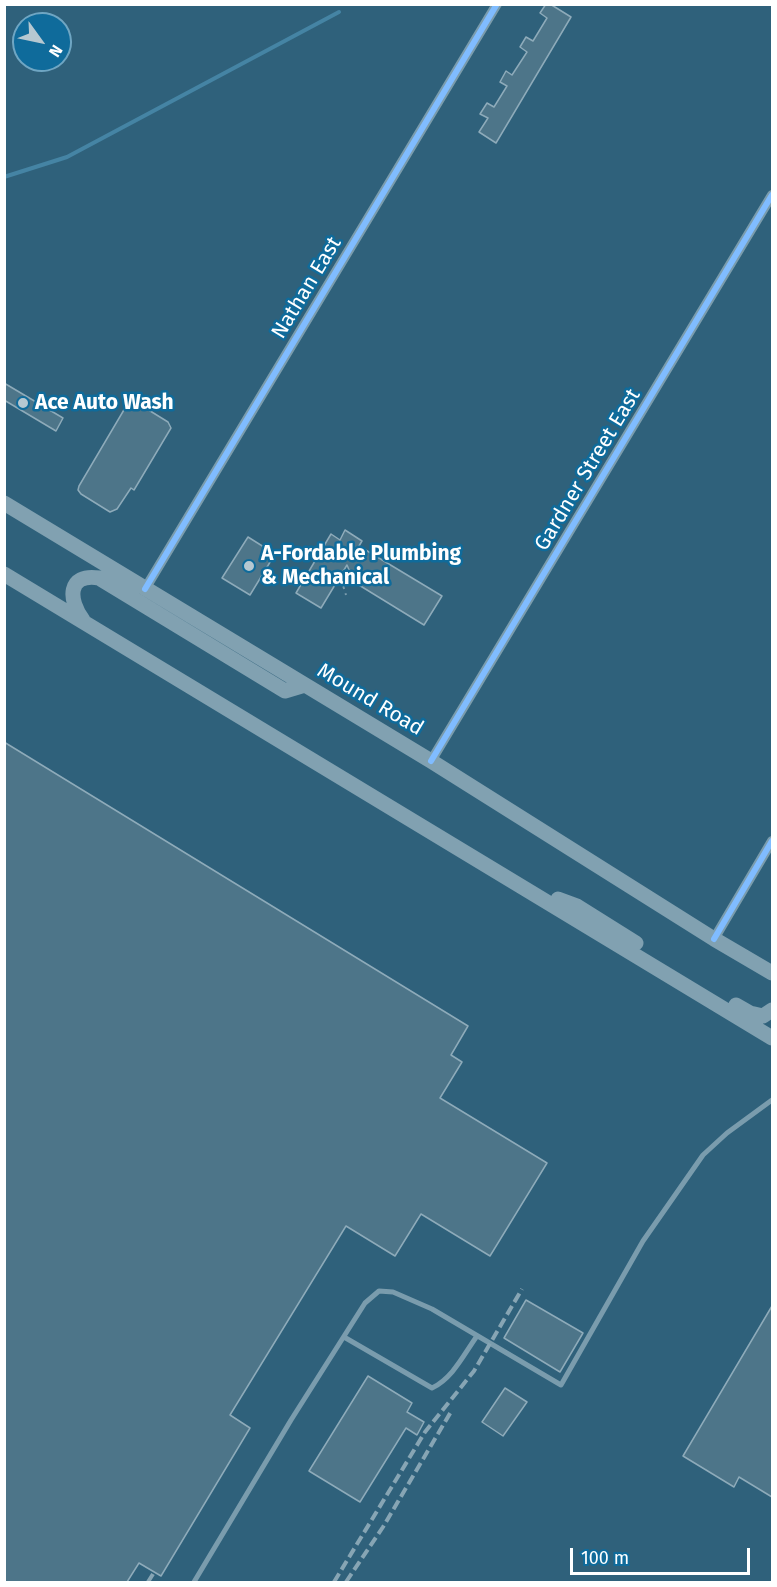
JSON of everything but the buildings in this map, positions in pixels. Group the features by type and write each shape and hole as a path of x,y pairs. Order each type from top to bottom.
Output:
{"main road":[{"name":"Mound Road","path":"4,503 431,761 772,974"},
{"path":"4,574 772,1038"},
{"path":"88,625 75,609 72,593 83,579 99,578 285,691 304,686"},
{"path":"524,887 577,906 750,1013 763,1016 772,1010"}],"street":[{"name":"Nathan East","path":"145,589 497,4"},
{"name":"Gardner Street East","path":"431,761 772,195"},
{"path":"714,939 772,841"}],"lane":[{"path":"194,1582 291,1420 365,1303 380,1291 393,1292 432,1309 561,1385 643,1241 702,1155 727,1133 772,1100"},
{"path":"344,1337 432,1389 441,1384 452,1372 477,1336"}],"path":[{"path":"341,579 346,595"}],"waterway":[{"path":"4,177 67,157 339,12"}],"railway":[{"path":"334,1582 425,1432 474,1371 522,1289"},
{"path":"346,1582 383,1527 452,1410"},
{"path":"148,1582 153,1574"}],"cycle path":[{"path":"145,589 497,4"},
{"path":"431,761 772,195"},
{"path":"714,939 772,841"}],"place":[{"name":"Ace Auto Wash","path":"23,403"},
{"name":"A-Fordable Plumbing & Mechanical","path":"249,566"}]}
